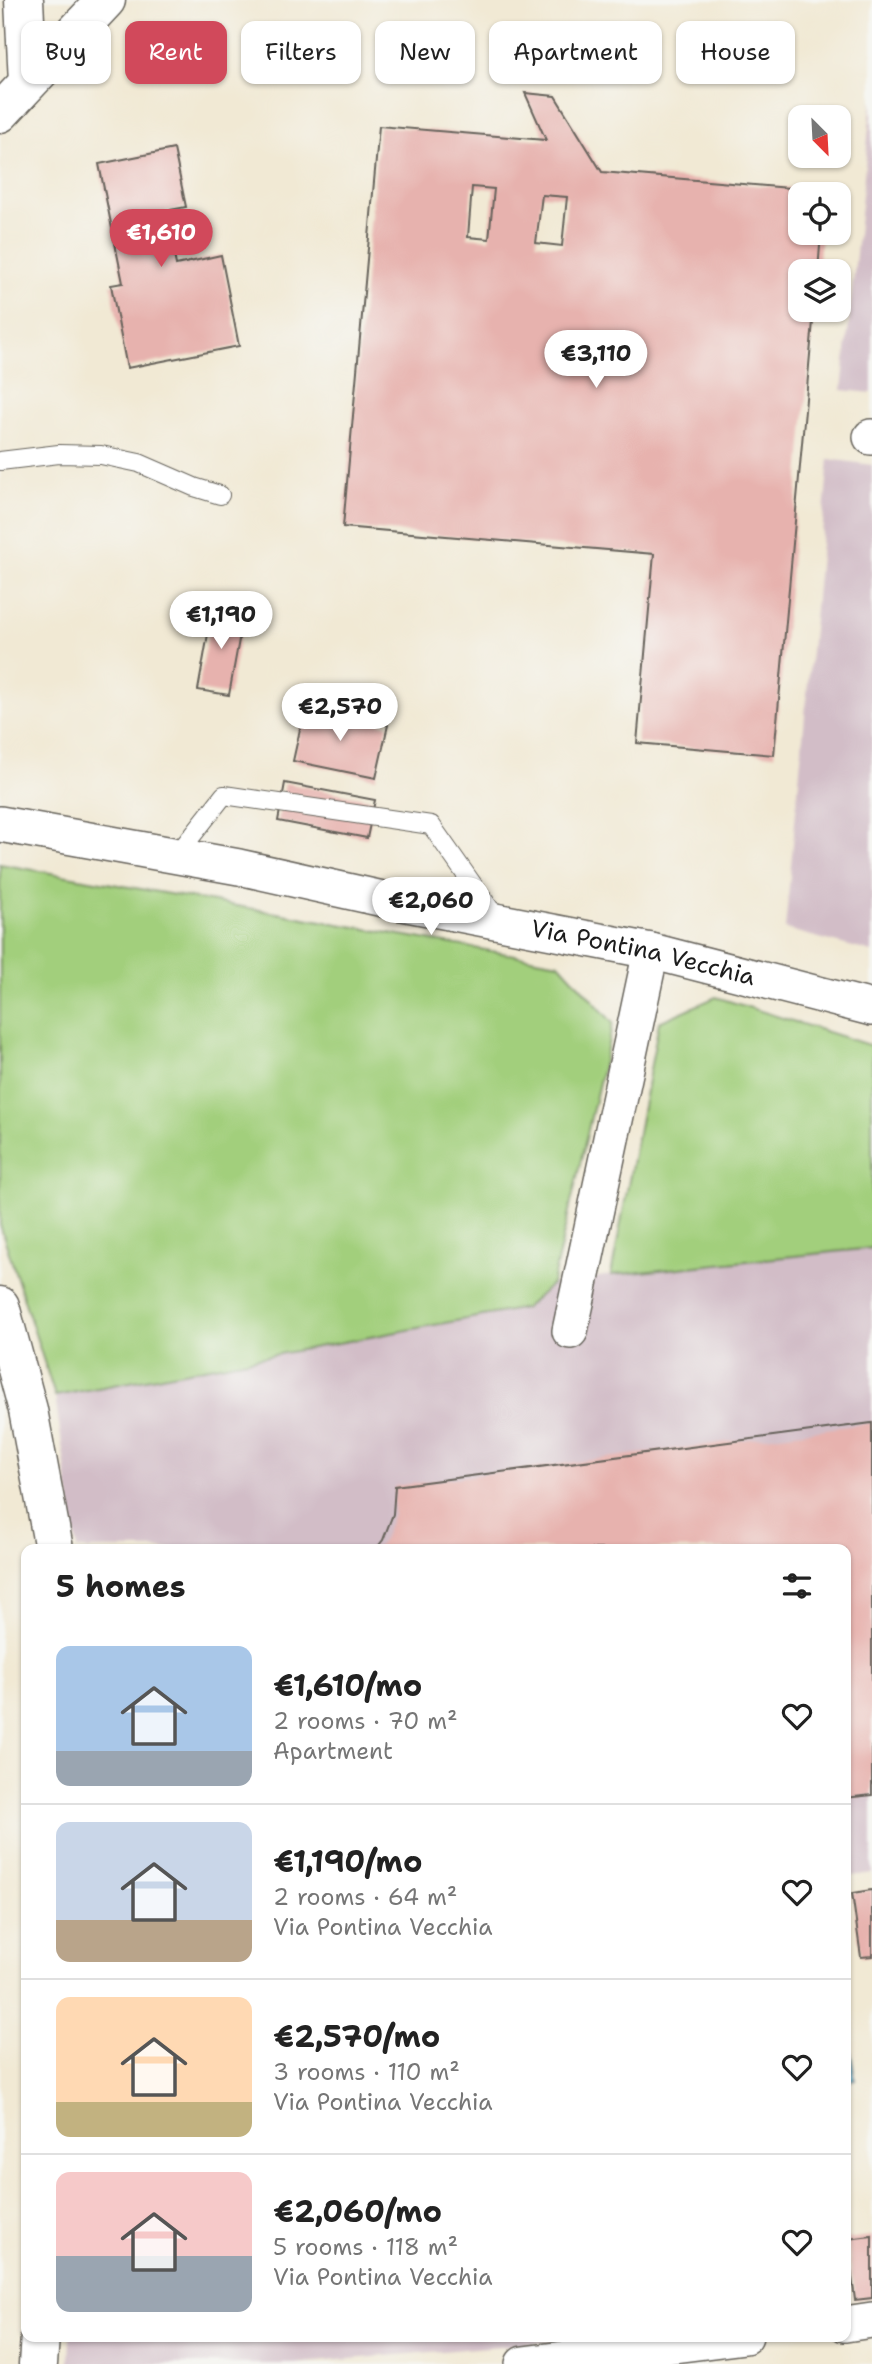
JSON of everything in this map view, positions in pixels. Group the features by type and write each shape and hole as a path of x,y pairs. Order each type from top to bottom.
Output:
{"main road":[{"path":"24,0 25,21"},
{"path":"86,21 106,0"},
{"path":"0,113 27,84"},
{"path":"0,1306 28,1410 53,1544"},
{"path":"38,2364 40,2342"}],"street":[{"name":"Via Pontina Vecchia","path":"0,824 176,856 651,951 872,1008"},
{"path":"570,1331 651,951"},
{"path":"851,2323 872,2320"},
{"path":"523,2364 698,2342"}],"lane":[{"path":"0,461 48,455 101,455 139,463 183,483 219,495"},
{"path":"176,856 224,795 431,825 499,921"}],"shaded area":[{"path":"872,98 872,393 842,390"},
{"path":"829,459 872,465 872,952 785,929"},
{"path":"872,1248 872,1873 851,1876 851,1544 76,1544 55,1396 525,1308 552,1284 611,1275"},
{"path":"70,2342 545,2342 293,2364 69,2364"}],"green space":[{"path":"0,864 559,963 613,1023 552,1284 525,1308 55,1396 0,1225"},
{"path":"716,997 872,1046 872,1248 611,1275 659,1022"}],"water":[{"path":"851,2055 855,2080 851,2080"}],"building":[{"path":"525,93 555,96 602,172 788,188 788,245 820,245 819,259 788,259 788,322 813,322 774,755 637,743 654,554 343,527 379,126 546,140","holes":["472,187 494,189 489,239 468,237","542,195 567,197 562,246 536,243"]},
{"path":"174,149 186,207 165,211 176,265 221,255 239,346 127,368 111,285 123,283 99,164"},
{"path":"213,606 244,612 229,695 198,690"},
{"path":"305,707 388,725 376,778 293,761"},
{"path":"285,783 375,800 367,838 278,821"},
{"path":"872,1423 872,1795 851,1797 851,1544 380,1544 393,1514 395,1486"},
{"path":"872,1890 872,1956 861,1957 852,1893"},
{"path":"872,2236 872,2298 855,2300 851,2239"}]}
